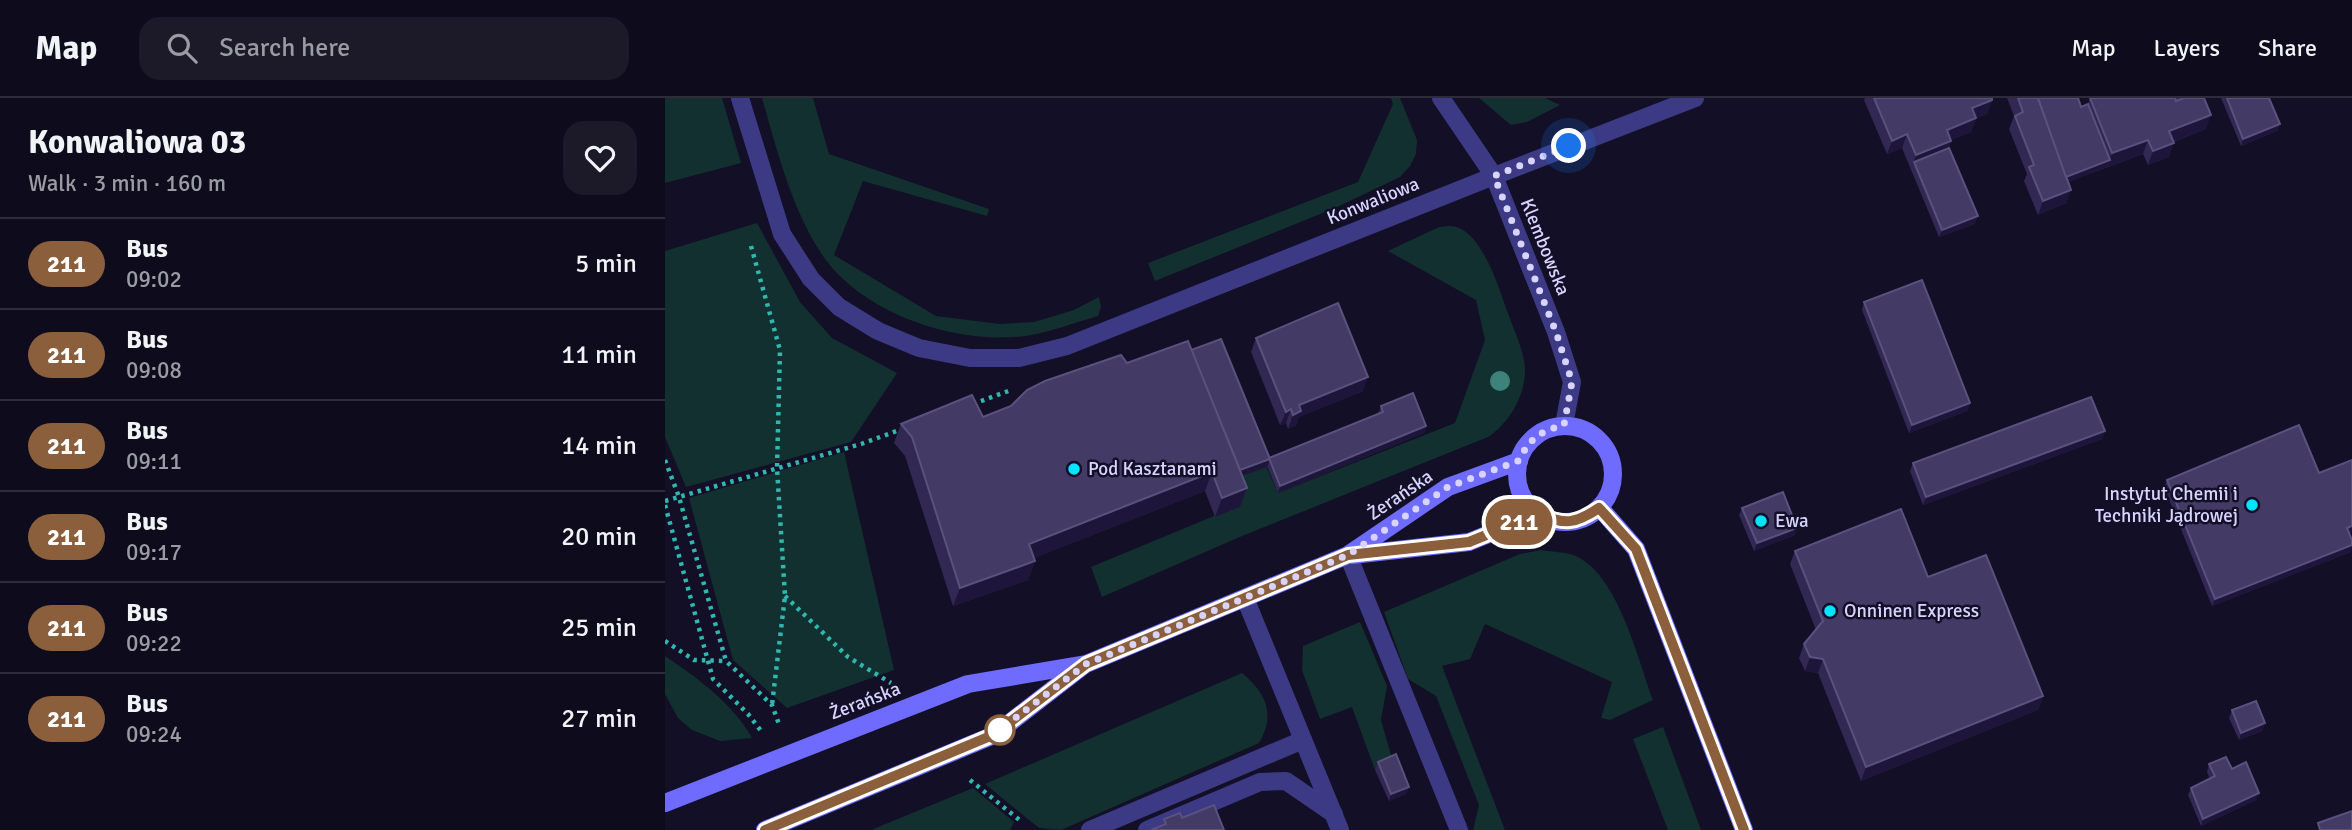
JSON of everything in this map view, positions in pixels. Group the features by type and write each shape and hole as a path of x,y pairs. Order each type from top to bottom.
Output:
{"street":[{"name":"Konwaliowa","path":"740,98 782,234 811,279 839,307 878,331 919,348 970,358 1019,358 1067,346 1695,98"},
{"name":"Klembowska","path":"1441,98 1494,176 1556,332 1572,382 1564,425"},
{"path":"1564,425 1586,430 1604,445 1613,466 1611,489 1599,508 1581,520 1559,522 1538,514 1524,500 1517,481 1518,461 1528,443 1544,430 1564,425"},
{"name":"Żerańska","path":"665,803 968,684 1086,664 1348,555 1448,487 1518,461"},
{"path":"1599,508 1636,549 1744,830"},
{"name":"Żerańska","path":"1348,555 1469,542 1538,514"},
{"path":"1348,555 1459,830"},
{"path":"1245,598 1337,822"},
{"name":"Żerańska","path":"765,830 993,735 1086,664"},
{"path":"1090,830 1303,740"},
{"path":"1147,830 1260,782 1286,781 1337,822"}],"path":[{"path":"751,244 780,350 777,468 785,596 772,705"},
{"path":"965,407 1017,388"},
{"path":"774,759 766,737 748,714 713,679 665,503 861,444 913,425"},
{"path":"665,460 679,497 726,661 772,705 781,728"},
{"path":"785,596 848,657 891,684"},
{"path":"665,641 694,660 726,661"},
{"path":"970,780 1022,822"}],"green space":[{"path":"665,98 722,98 741,163 665,183"},
{"path":"762,98 813,98 829,154 989,209 987,216 863,181 834,255 936,316 1000,324 1034,322 1074,310 1099,297 1101,307 1098,316 1026,336 999,338 941,330 912,321 860,293 838,274 810,235 786,178"},
{"path":"1391,98 1400,98 1417,140 1416,154 1400,177 1335,208 1155,281 1148,263 1358,182 1393,104"},
{"path":"1479,98 1545,98 1560,105 1527,122 1511,125"},
{"path":"757,223 800,302 832,338 897,373 851,442 686,487 665,437 665,251"},
{"path":"1439,227 1461,229 1471,236 1488,261 1522,352 1525,373 1522,392 1514,410 1502,425 1488,437 1242,536 1102,597 1091,567 1214,516 1230,480 1266,466 1278,493 1455,423 1485,340 1476,300 1388,251"},
{"path":"844,452 894,670 787,708 733,660 689,498"},
{"path":"1541,550 1578,557 1605,583 1625,621 1653,700 1610,720 1601,718 1612,682 1485,624 1470,659 1442,666 1505,830 1473,830 1479,805 1436,696 1408,679 1384,612 1520,554"},
{"path":"1360,622 1387,686 1381,720 1393,762 1375,770 1352,707 1320,719 1302,670 1303,646"},
{"path":"665,656 702,682 724,702 752,738 720,741 692,730 678,718 665,694"},
{"path":"1242,673 1257,688 1266,705 1267,723 1259,743 1061,830 1039,828 985,784"},
{"path":"1663,727 1701,830 1668,830 1633,739"},
{"path":"973,788 1014,822 1010,830 871,830"}],"building":[{"path":"1874,98 1992,100 1972,108 1976,118 1947,130 1951,141 1916,155 1907,134 1892,141"},
{"path":"2018,98 2038,98 2071,190 2043,201 2029,167 2034,165 2015,116 2023,112"},
{"path":"2038,98 2078,98 2081,107 2088,104 2110,160 2066,177"},
{"path":"2090,98 2175,98 2176,101 2184,98 2204,98 2211,115 2169,131 2174,143 2153,151 2148,140 2112,153"},
{"path":"2227,98 2269,98 2280,124 2243,139"},
{"path":"1949,148 1978,216 1942,230 1914,162"},
{"path":"1922,280 1970,403 1912,425 1864,302"},
{"path":"1338,303 1368,377 1299,405 1301,411 1293,415 1291,409 1286,412 1256,338"},
{"path":"1221,339 1270,459 1240,470 1191,350"},
{"path":"1188,341 1247,488 1222,498 1212,472 1029,544 1035,561 960,588 912,437 901,424 972,395 983,417 1011,406 1027,390 1045,381 1121,355 1127,363"},
{"path":"1413,393 1426,426 1280,486 1269,458 1383,412 1381,406"},
{"path":"2091,397 2105,431 1926,497 1913,463"},
{"path":"2299,425 2319,473 2352,460 2352,526 2347,528 2352,545 2215,599 2167,480"},
{"path":"1783,492 1797,528 1757,543 1742,508"},
{"path":"1901,509 1928,577 1986,555 2043,696 1866,767 1823,659 1810,657 1804,644 1823,621 1795,551"},
{"path":"2256,701 2265,723 2241,733 2232,710"},
{"path":"1396,754 1409,787 1391,794 1378,762"},
{"path":"2226,757 2232,769 2246,762 2259,793 2203,819 2191,788 2215,776 2209,764"},
{"path":"1214,805 1224,830 1151,830 1166,824 1164,819 1180,813 1182,818"},
{"path":"2352,811 2352,830 2320,830 2318,823"}],"bus line":[{"name":"211","path":"765,830 993,735 1086,664 1348,555 1469,542 1538,514 1559,522 1581,520 1599,508 1636,549 1744,830"}],"place":[{"name":"Pod Kasztanami","path":"1074,469"},
{"name":"Instytut Chemii i Techniki Jądrowej","path":"2252,505"},
{"name":"Ewa","path":"1761,521"},
{"name":"Onninen Express","path":"1830,611"}],"route":[{"path":"1000,730 993,735 1086,664 1348,555 1448,487 1518,461 1528,443 1544,430 1564,425 1572,382 1556,332 1494,176 1569,146"}]}
